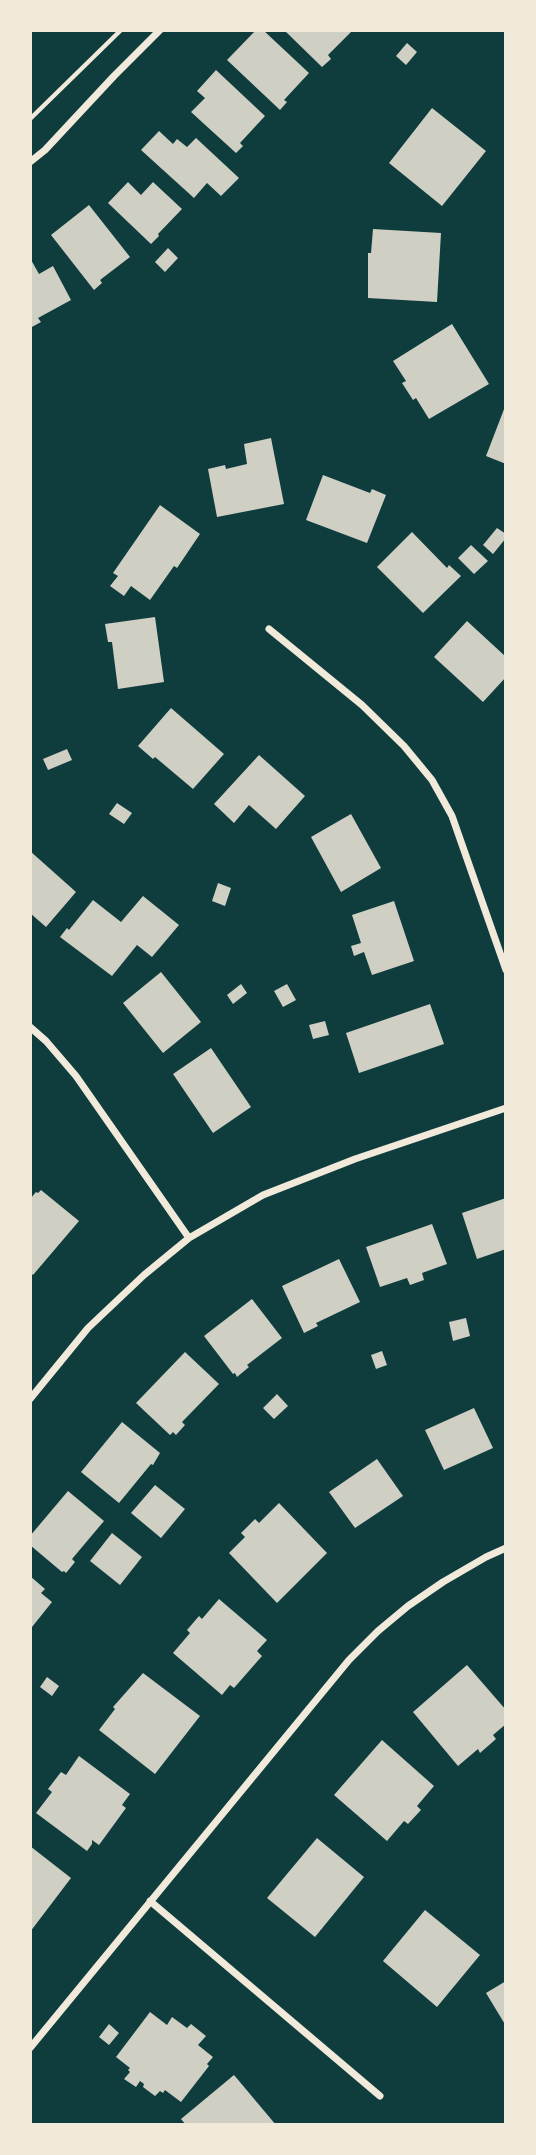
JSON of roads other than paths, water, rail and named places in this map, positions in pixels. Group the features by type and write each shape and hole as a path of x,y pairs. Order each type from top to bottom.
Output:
{"street":[{"path":"30,162 45,150 160,30"},
{"path":"269,629 362,705 404,746 432,780 452,816 506,970"},
{"path":"30,1027 76,1076 189,1238"},
{"path":"30,1399 88,1328 144,1275 189,1238 263,1195 355,1159 506,1108"},
{"path":"30,2048 349,1660 408,1606 443,1582 506,1548"},
{"path":"150,1901 380,2096"}]}
